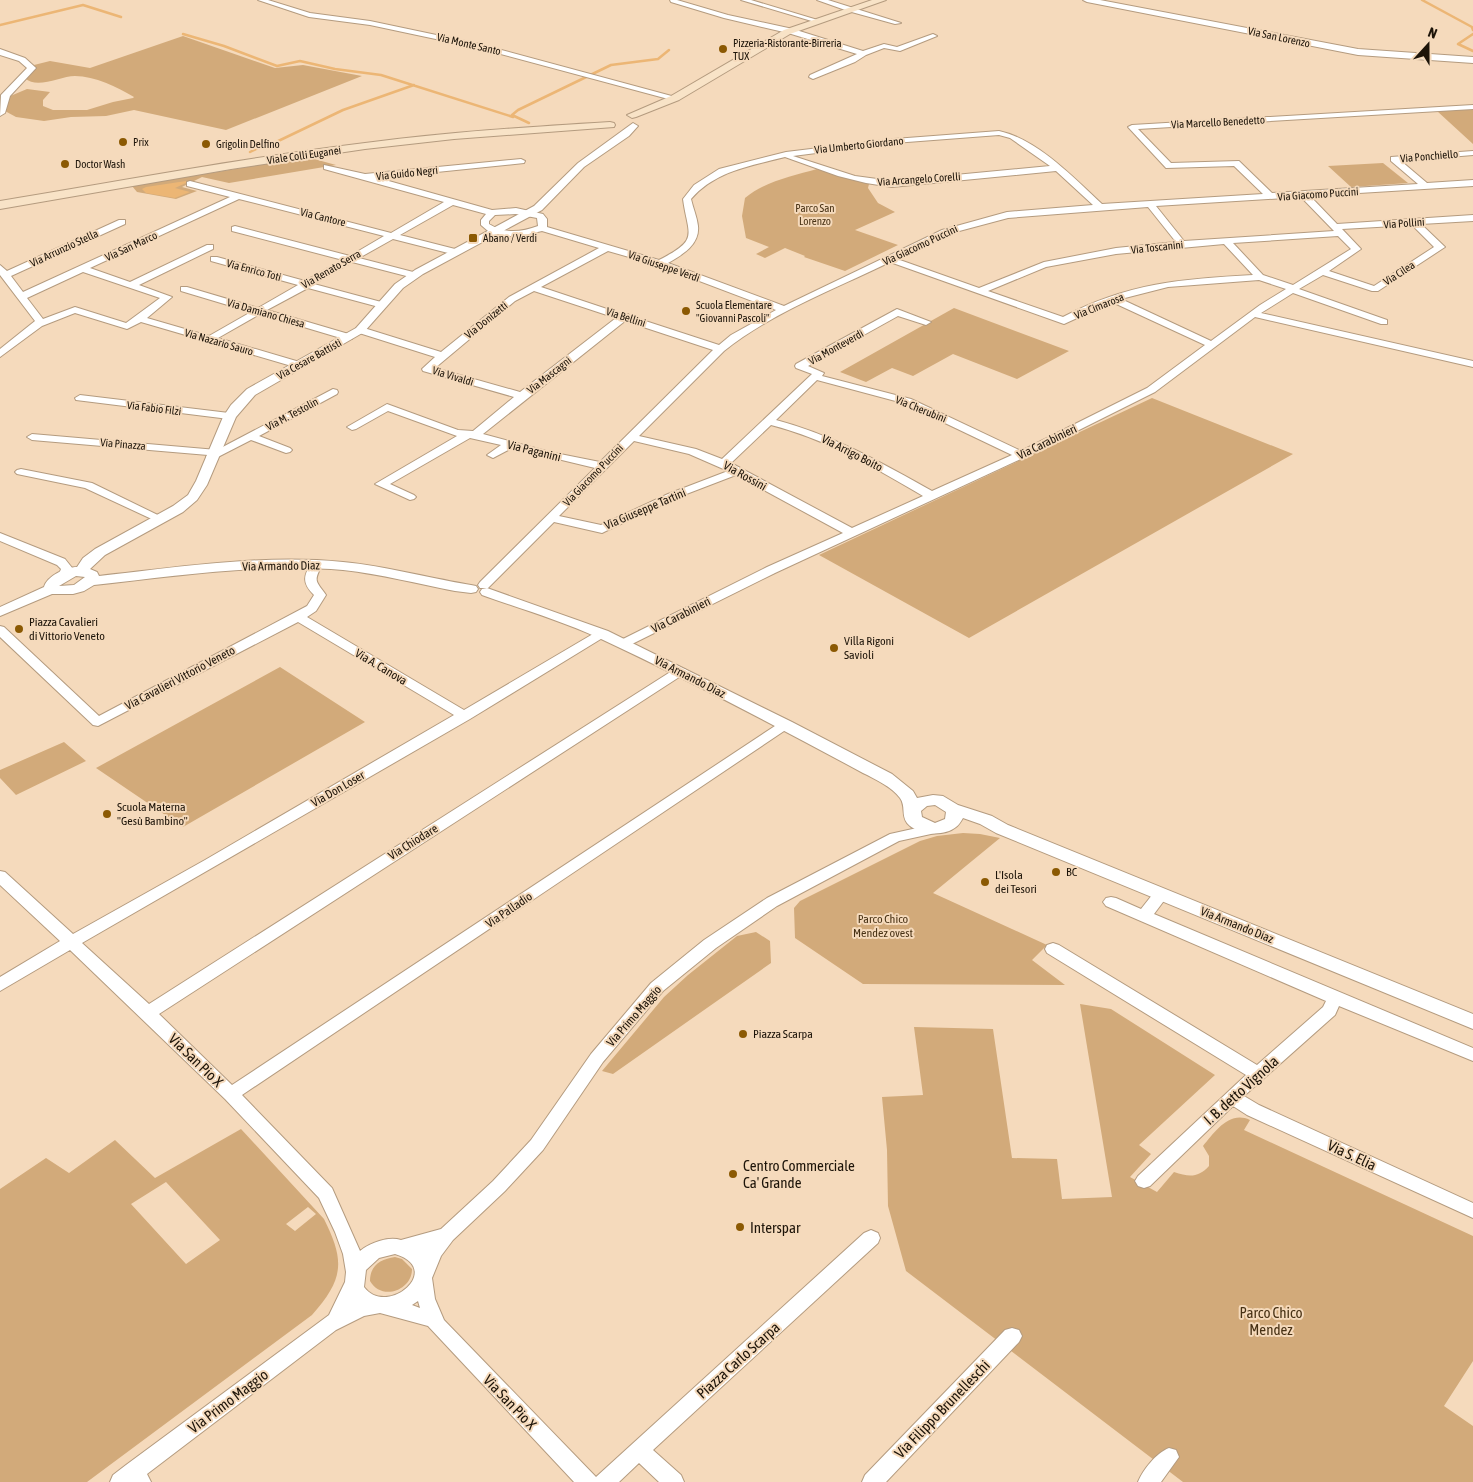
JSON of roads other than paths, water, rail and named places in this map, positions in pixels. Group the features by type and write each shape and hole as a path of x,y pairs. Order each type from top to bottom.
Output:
{"main road":[{"name":"Via Cesare Battisti","path":"623,121 675,98 790,31 881,0"},
{"name":"Viale Colli Euganei","path":"0,200 297,150 366,141 623,121"},
{"name":"Viale Colli Euganei","path":"0,205 355,147 623,121"}],"street":[{"name":"Via Monte Santo","path":"261,0 309,15 370,23 479,46 675,98"},
{"path":"744,0 817,21"},
{"path":"820,0 897,24"},
{"name":"Via San Lorenzo","path":"1087,0 1358,52 1473,60"},
{"path":"673,1 726,17 790,31 863,52"},
{"path":"813,77 852,60 863,52 884,46 897,49 932,36"},
{"path":"0,52 23,60 30,64 32,68 6,95 0,113"},
{"name":"Via Marcello Benedetto","path":"1271,197 1236,163 1169,166 1132,127 1473,106"},
{"name":"Via Cesare Battisti","path":"610,144 623,121"},
{"name":"Via Cesare Battisti","path":"86,576 91,557 175,511 192,498 201,485 228,416 239,401 251,392 360,330 399,286 414,276 542,205 581,165 626,134 623,121"},
{"name":"Via Umberto Giordano","path":"660,263 688,245 692,238 694,228 687,199 697,187 722,172 786,154 894,141 1002,134 1013,136 1058,168 1099,206"},
{"name":"Via Ponchiello","path":"1425,186 1394,159 1473,153"},
{"name":"Via Arcangelo Corelli","path":"786,154 791,158 834,173 875,183 892,184 1058,168"},
{"name":"Via Guido Negri","path":"365,177 521,161"},
{"path":"327,167 365,177"},
{"name":"Via Guido Negri","path":"365,177 492,213"},
{"name":"Via Giacomo Puccini","path":"481,589 720,348 784,310 945,232 981,221 1041,211 1473,183"},
{"name":"Via Cantore","path":"190,184 456,252"},
{"path":"1253,314 1356,249 1304,195"},
{"name":"Via San Marco","path":"23,296 239,196"},
{"name":"Via Renato Serra","path":"210,339 453,201"},
{"path":"1150,204 1182,244"},
{"path":"516,211 530,213 543,219 542,228 512,234 496,231 485,225 485,220 492,213 516,211"},
{"name":"Via Pollini","path":"1339,230 1473,218"},
{"name":"Via Arrunzio Stella","path":"39,324 38,317 23,296 2,273 122,222"},
{"name":"Via Cilea","path":"1322,272 1375,289 1440,247 1414,222"},
{"name":"Via Giuseppe Verdi","path":"542,228 660,263 784,310"},
{"path":"235,229 414,276"},
{"name":"Via Toscanini","path":"979,291 1059,261 1116,251 1339,230"},
{"path":"1226,241 1260,278 1384,322"},
{"path":"131,285 210,246"},
{"name":"Via Donizetti","path":"442,356 512,299 531,287 608,247"},
{"name":"Via Enrico Toti","path":"214,259 382,305"},
{"name":"Via Cimarosa","path":"888,259 1064,321 1079,312 1138,290 1168,284 1260,278"},
{"name":"Via Nazario Sauro","path":"39,324 75,310 127,326 140,319 167,297 83,269"},
{"name":"Via Bellini","path":"531,287 720,348"},
{"name":"Via Damiano Chiesa","path":"184,289 348,337"},
{"path":"1113,300 1212,345"},
{"name":"Via Monteverdi","path":"724,464 819,374 800,366 897,312 926,322"},
{"path":"1253,314 1473,364"},
{"name":"Via Carabinieri","path":"624,644 771,570 1020,455 1151,390 1253,314"},
{"name":"Via Mascagni","path":"471,435 625,316"},
{"name":"Via Nazario Sauro","path":"140,319 298,365"},
{"path":"0,354 39,324"},
{"name":"Via Vivaldi","path":"360,330 442,356"},
{"name":"Via Vivaldi","path":"442,356 427,369 522,396"},
{"name":"Via Cherubini","path":"816,377 907,401 1020,455"},
{"name":"Via M. Testolin","path":"212,454 333,392"},
{"name":"Via Fabio Filzi","path":"80,398 228,416"},
{"name":"Via Paganini","path":"352,427 387,407 456,433 601,466"},
{"name":"Via Arrigo Boito","path":"768,421 805,431 835,444 932,496"},
{"path":"410,497 381,484 471,435"},
{"name":"Via M. Testolin","path":"250,436 286,450"},
{"name":"Via Pinazza","path":"32,437 212,454"},
{"name":"Via Rossini","path":"630,437 692,451 724,464 852,533"},
{"path":"493,455 510,445"},
{"name":"Via Giuseppe Tartini","path":"551,518 602,529 672,496 737,471"},
{"path":"22,472 88,485 160,519"},
{"path":"0,537 61,562 67,569 65,574 52,583 51,589"},
{"name":"Via Armando Diaz","path":"86,576 239,566 316,564 380,571 481,589 603,634 786,725 886,778 944,802 946,821 1002,829 1473,1022"},
{"name":"Via Cavalieri Vittorio Veneto","path":"0,630 98,722 312,608 320,595 309,585 308,581 316,564"},
{"path":"0,612 51,589 64,591 81,587 86,576 65,574"},
{"name":"Via A. Canova","path":"298,617 464,716"},
{"name":"Via Don Loser","path":"0,985 21,970 72,943 603,634"},
{"name":"Via Chiodare","path":"148,1013 680,672"},
{"name":"Via Palladio","path":"231,1094 786,725"},
{"name":"Via Armando Diaz","path":"886,778 907,795 912,812"},
{"path":"938,800 923,801 912,812 920,825 946,821"},
{"name":"Via Primo Maggio","path":"895,837 912,812"},
{"name":"Via Primo Maggio","path":"131,1479 336,1320 362,1309 398,1303 409,1298 418,1290 433,1252 446,1235 499,1186 537,1145 597,1058 657,987 710,944 772,902 895,837 946,821"},
{"name":"Via San Pio X","path":"0,876 148,1013 231,1094 326,1193 352,1254 354,1277"},
{"path":"1144,916 1161,894"},
{"path":"1111,902 1473,1055"},
{"path":"1053,949 1258,1074"},
{"name":"I. B. detto Vignola","path":"1144,1181 1232,1097 1329,1010 1335,998"},
{"name":"Via S. Elia","path":"1232,1097 1254,1110 1473,1212"},
{"name":"Via Primo Maggio","path":"336,1320 361,1261 370,1253 382,1248 424,1243 446,1235"},
{"name":"Piazza Carlo Scarpa","path":"604,1482 871,1238"},
{"path":"403,1247 415,1252 423,1262 424,1278"},
{"path":"354,1277 356,1291 362,1298 383,1306 434,1320"},
{"name":"Via San Pio X","path":"424,1278 426,1299 434,1320 588,1482"},
{"name":"Via Filippo Brunelleschi","path":"872,1482 1012,1336"},
{"path":"639,1450 674,1482"},
{"path":"1148,1482 1169,1457"}],"waterway":[{"path":"1422,0 1472,27 1473,30"},
{"path":"0,25 83,5 121,17"},
{"path":"183,34 224,46 277,66 300,61 335,69 381,75 413,85"},
{"path":"1473,34 1458,44 1473,51"},
{"path":"529,123 512,115 518,110 611,65 658,59 669,50"},
{"path":"250,152 266,144 272,144 343,110 413,85"},
{"path":"413,85 513,117"}],"place":[{"name":"Pizzeria-Ristorante-Birreria TUX","path":"723,49"},
{"name":"Prix","path":"123,142"},
{"name":"Grigolin Delfino","path":"206,144"},
{"name":"Doctor Wash","path":"65,164"},
{"name":"Abano / Verdi","path":"473,238"},
{"name":"Scuola Elementare \"Giovanni Pascoli\"","path":"686,311"},
{"name":"Piazza Cavalieri di Vittorio Veneto","path":"19,629"},
{"name":"Villa Rigoni Savioli","path":"834,648"},
{"name":"Scuola Materna \"Gesù Bambino\"","path":"107,814"},
{"name":"BC","path":"1056,872"},
{"name":"L'Isola dei Tesori","path":"985,882"},
{"name":"Piazza Scarpa","path":"743,1034"},
{"name":"Centro Commerciale Ca' Grande","path":"733,1174"},
{"name":"Interspar","path":"740,1227"}],"park label":[{"name":"Parco San Lorenzo","path":"815,214"},
{"name":"Parco Chico Mendez ovest","path":"883,926"},
{"name":"Parco Chico Mendez","path":"1271,1320"}]}
